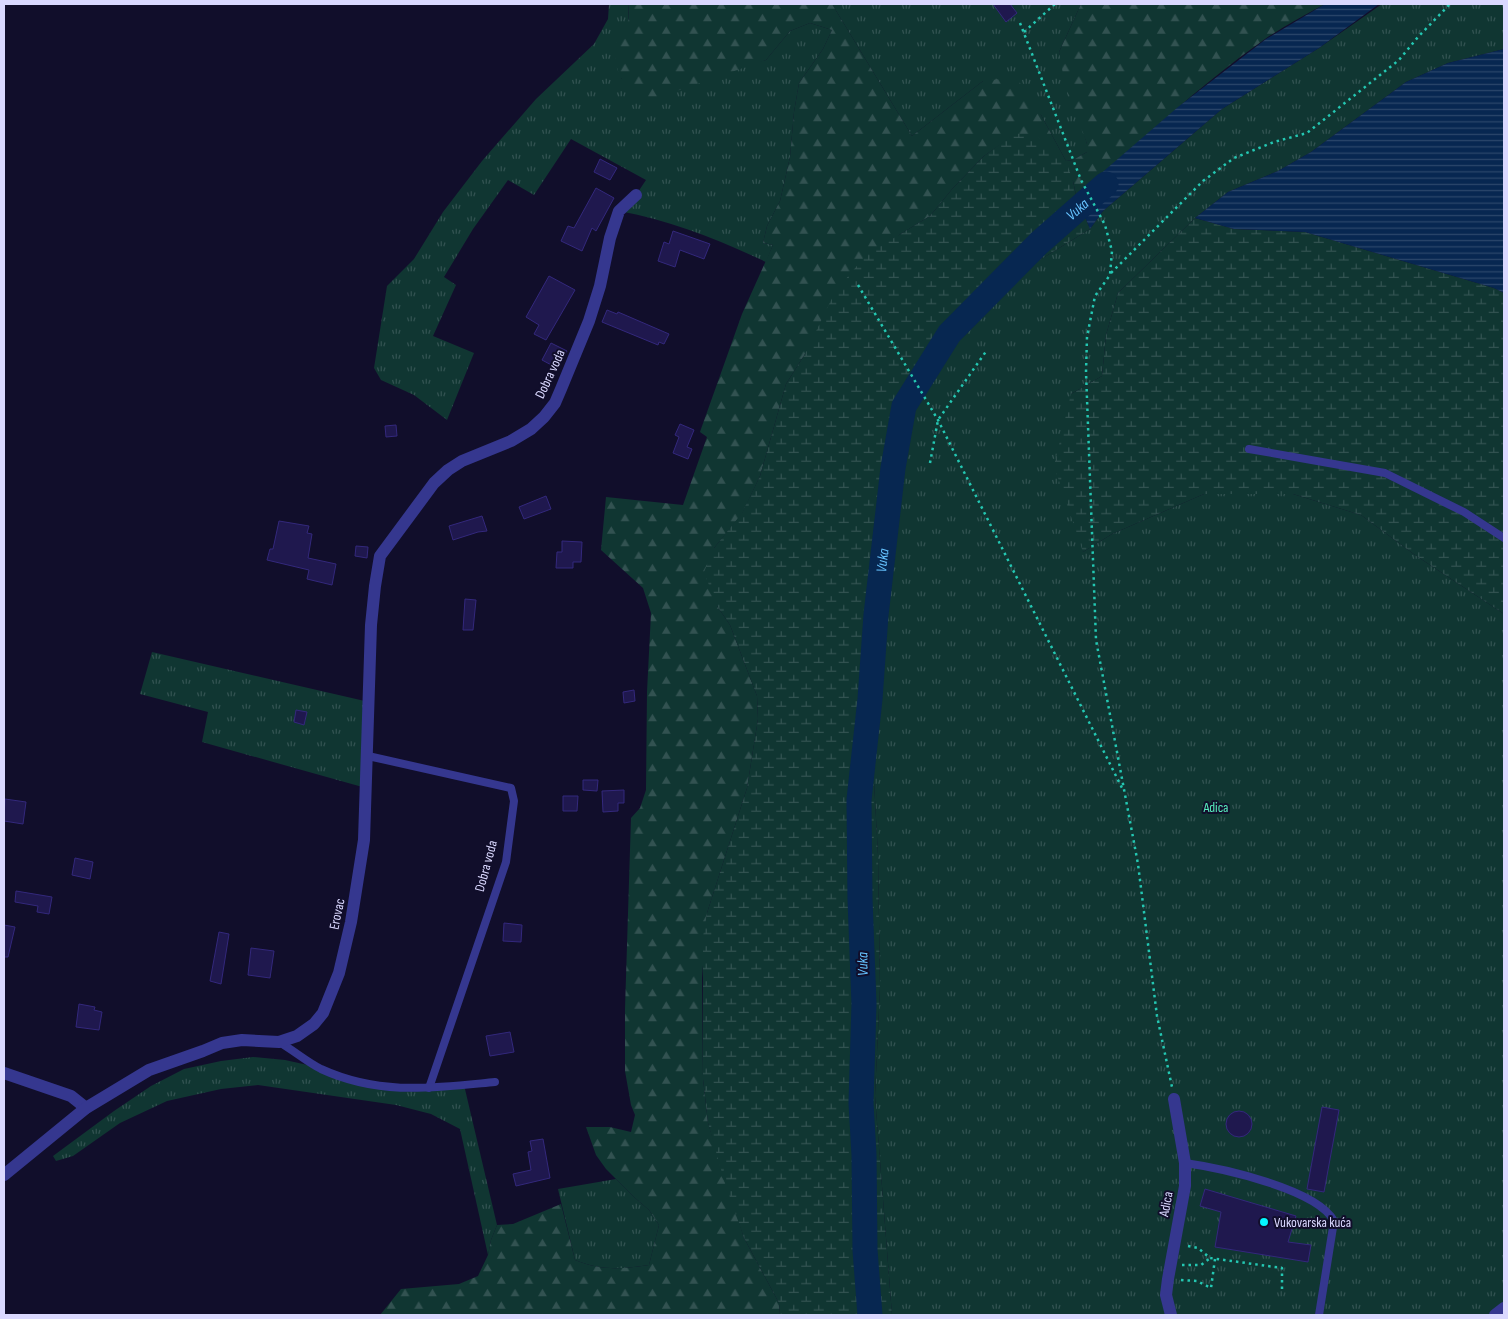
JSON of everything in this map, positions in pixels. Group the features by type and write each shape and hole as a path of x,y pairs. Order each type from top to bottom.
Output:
{"street":[{"name":"Dobra voda","path":"380,556 434,483 448,470 462,461 511,441 531,429 544,418 555,403 589,321 600,286 610,238 619,211 636,195"},
{"name":"Erovac","path":"4,1175 86,1108 149,1070 222,1043 242,1040 279,1042 297,1036 314,1024 323,1013 339,973 360,878 364,840 368,756 371,625 380,556"},
{"path":"4,1073 71,1096 86,1108"},
{"name":"Adica","path":"1171,1315 1166,1294 1185,1186 1185,1163 1174,1098"},
{"path":"1495,1315 1504,1308"}],"lane":[{"path":"1249,448 1385,473 1464,512 1504,538"},
{"name":"Dobra voda","path":"368,756 510,788 514,801 506,862 429,1088"},
{"path":"279,1042 321,1068 372,1084 400,1089 495,1082"},
{"path":"1185,1163 1218,1168 1249,1176 1312,1200 1330,1213 1334,1221 1319,1315"}],"path":[{"path":"1024,32 1055,4"},
{"path":"1174,1098 1157,1016 1138,864 1096,640 1086,372 1087,337 1095,296 1110,274 1203,181 1234,158 1274,142 1306,133 1399,60 1450,4"},
{"path":"1020,23 1081,180 1105,225 1112,251 1110,274"},
{"path":"858,285 938,420 1124,792"},
{"path":"930,463 938,420 987,350"},
{"path":"1174,1243 1198,1248 1210,1258 1282,1268 1282,1290"},
{"path":"1170,1264 1201,1265 1210,1258"},
{"path":"1168,1280 1197,1281 1211,1288 1215,1259"}],"green space":[{"path":"609,4 628,4 628,31 621,78 636,94 766,60 790,31 810,23 832,30 823,49 799,83 790,157 780,201 767,226 763,243 773,245 766,262 694,232 657,220 619,211 636,195 646,180 571,139 534,195 508,180 473,229 444,277 456,285 433,336 474,353 447,420 414,395 381,380 374,368 387,286 414,259 443,212 482,161 536,99 594,44 608,19"},
{"path":"628,4 832,4 912,136 983,81 1016,77 1041,115 1066,161 1073,160 1087,152 1087,144 1065,85 1059,52 1081,4 1325,4 1265,39 1240,57 1192,95 1076,195 1073,181 1015,134 984,156 953,188 930,216 899,235 805,354 786,384 760,476 742,514 714,548 717,606 730,625 757,696 758,719 747,788 707,913 702,978 703,1079 708,1123 744,1238 779,1303 780,1315 380,1315 401,1289 459,1284 478,1276 488,1255 497,1225 513,1224 561,1204 575,1260 594,1266 621,1268 649,1265 659,1225 649,1210 606,1169 596,1155 586,1127 610,1127 631,1132 635,1115 631,1105 625,1071 631,818 640,808 646,790 647,692 651,613 643,588 601,550 606,497 683,505 707,437 700,432 701,429 742,314 773,245 763,243 767,226 780,201 790,157 799,83 823,49 832,30 810,23 790,31 766,60 642,103 621,78 616,61 618,33 628,20"},
{"path":"832,4 1081,4 1059,52 1087,144 1087,152 1073,160 1066,161 1041,115 983,81 912,136"},
{"name":"Adica","path":"1382,4 1504,4 1504,49 1448,63 1406,82 1311,152 1278,171 1228,192 1195,218 1118,293 1106,335 1102,376 1071,394 1083,552 1112,534 1204,494 1293,494 1361,515 1415,555 1504,614 1504,1315 892,1315 875,1096 880,987 878,855 873,763 881,656 893,568 901,454 917,404 945,352 968,332 1030,266 1090,229 1103,211 1222,109 1319,48"},
{"path":"1015,133 1039,138 1066,161 1076,195 1090,229 1030,266 968,332 945,352 917,404 901,454 893,568 881,656 873,763 878,855 880,987 875,1096 892,1315 780,1315 779,1303 744,1238 724,1180 708,1123 703,1079 703,937 707,913 747,788 758,719 757,696 730,625 717,606 704,572 714,548 742,513 760,476 786,384 805,354 835,292 866,255 930,216 953,188 984,156"},
{"path":"1195,218 1234,229 1305,232 1494,288 1504,293 1504,614 1415,555 1361,515 1293,494 1204,494 1112,534 1083,552 1054,466 1071,394 1102,376 1106,335 1118,293"},
{"path":"152,652 369,702 366,788 202,742 208,712 140,694"},
{"path":"253,1057 285,1060 321,1068 372,1084 464,1085 497,1225 488,1255 460,1129 431,1114 396,1105 258,1085 221,1089 167,1101 120,1123 73,1156 56,1161 53,1156 151,1086 184,1069 221,1061"},
{"path":"616,1179 649,1210 659,1225 649,1265 612,1268 594,1266 575,1260 558,1189"}],"water":[{"path":"1325,4 1379,4 1319,48 1222,109 1103,211 1090,229 1076,195 1178,107 1266,39"},
{"path":"1504,49 1504,293 1494,288 1305,232 1234,229 1195,218 1228,192 1278,171 1311,152 1406,82 1448,63"}],"building":[{"path":"993,4 1010,4 1017,13 1006,22"},
{"path":"600,159 617,168 610,180 594,172"},
{"path":"596,188 614,198 596,231 592,228 582,251 561,241 568,226 574,228"},
{"path":"673,231 710,244 704,259 680,250 675,267 658,261 664,242 669,244"},
{"path":"549,276 575,290 546,340 534,334 539,325 526,317"},
{"path":"607,310 617,314 618,312 669,334 664,344 659,342 658,345 602,322"},
{"path":"551,343 567,351 557,368 542,360"},
{"path":"680,424 694,430 687,447 692,449 688,459 673,453 679,437 675,435"},
{"path":"396,425 397,436 386,437 385,426"},
{"path":"546,496 551,509 524,519 519,507"},
{"path":"482,516 487,531 453,540 449,526"},
{"path":"279,521 309,526 307,533 312,534 308,558 336,564 332,585 307,579 309,570 267,560 270,549 273,549"},
{"path":"562,541 582,542 581,562 573,562 573,568 556,568 557,552 562,552"},
{"path":"356,546 368,547 367,558 355,556"},
{"path":"465,599 476,600 473,630 463,630"},
{"path":"634,690 635,701 624,703 623,692"},
{"path":"296,710 307,712 304,725 294,722"},
{"path":"583,780 598,780 597,791 583,790"},
{"path":"624,790 624,803 618,803 618,811 603,812 602,791"},
{"path":"563,796 578,796 577,811 563,811"},
{"path":"5,799 26,802 23,824 4,821"},
{"path":"75,858 93,862 90,879 72,875"},
{"path":"16,891 52,897 49,914 37,912 38,906 15,902"},
{"path":"504,923 522,925 521,942 503,941"},
{"path":"4,925 15,927 8,957 4,957"},
{"path":"219,932 229,934 221,984 210,981"},
{"path":"251,948 274,951 270,978 248,975"},
{"path":"79,1004 95,1007 94,1010 102,1012 99,1030 76,1027"},
{"path":"510,1032 514,1052 490,1056 486,1036"},
{"path":"1322,1107 1339,1110 1324,1192 1307,1189"},
{"path":"1239,1111 1248,1115 1252,1124 1248,1133 1239,1137 1230,1133 1226,1124 1230,1115"},
{"path":"543,1139 550,1178 516,1186 513,1174 531,1170 528,1152 532,1151 530,1141"},
{"name":"Vukovarska kuća","path":"1205,1189 1296,1216 1288,1242 1311,1245 1308,1262 1215,1247 1221,1212 1200,1206"}],"waterway":[{"name":"Vuka","path":"870,1315 865,1250 864,1155 861,1103 864,1004 859,800 870,699 876,615 893,468 904,406 949,334 1039,243 1106,184"}],"place":[{"name":"Vukovarska kuća","path":"1264,1222"}]}
